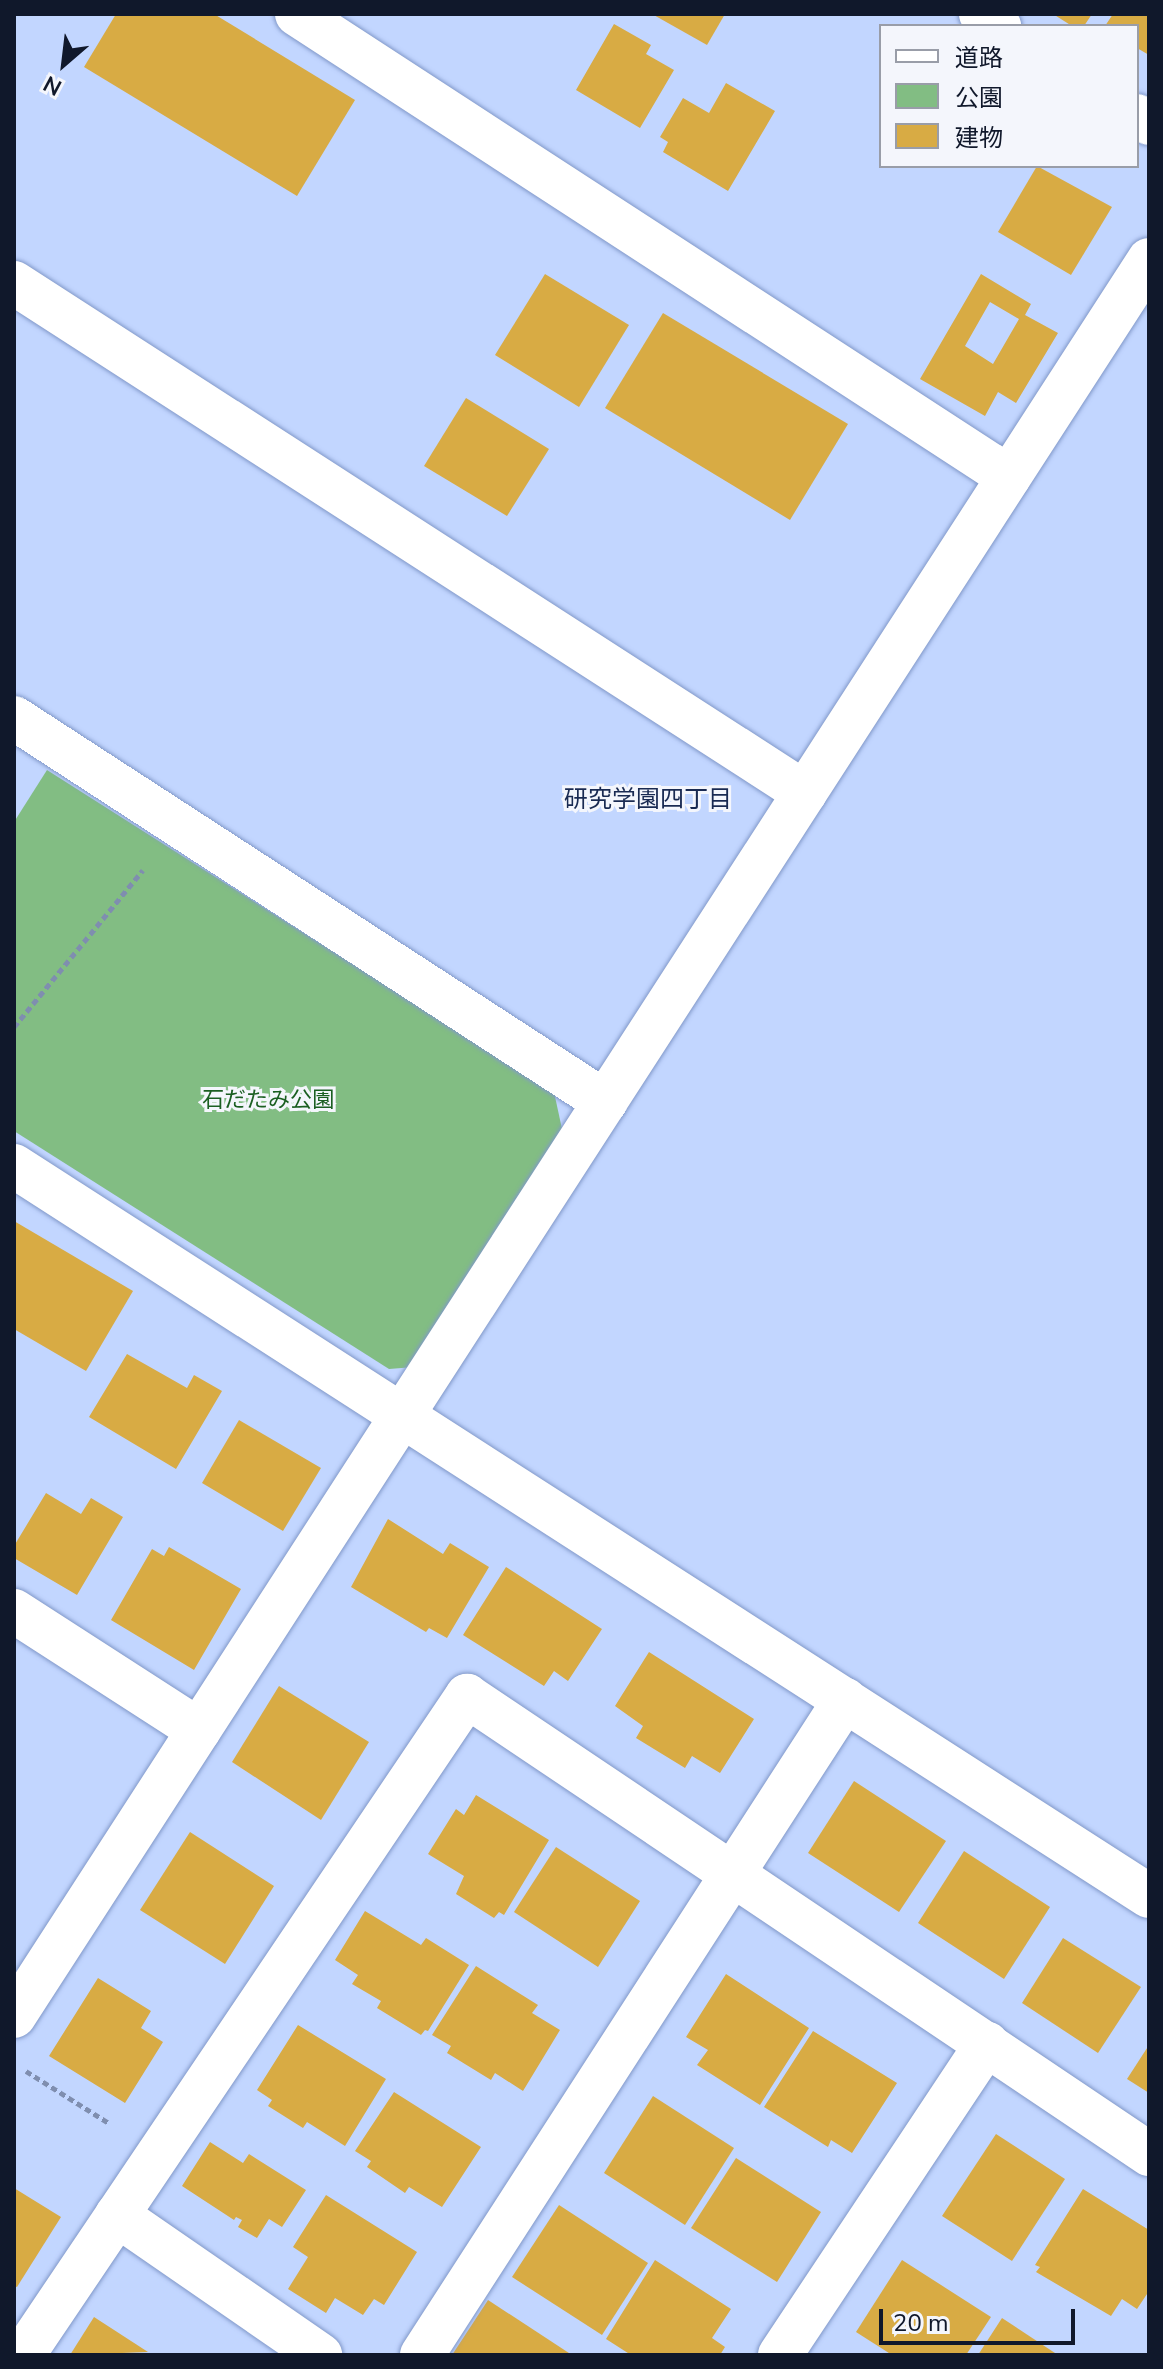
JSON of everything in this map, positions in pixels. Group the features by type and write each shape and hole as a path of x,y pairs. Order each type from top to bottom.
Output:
{"street":[{"path":"297,14 1009,477"},
{"path":"14,2016 1149,260"},
{"path":"14,283 805,793"},
{"path":"14,718 605,1102"},
{"path":"14,1166 1149,1896"},
{"path":"14,1611 199,1730"},
{"path":"23,2355 467,1696 1149,2154"},
{"path":"422,2355 845,1700"},
{"path":"780,2355 987,2044"},
{"path":"117,2215 320,2355"}],"path":[{"path":"14,1027 179,826"},
{"path":"21,2068 158,2154"}],"green space":[{"name":"石だたみ公園","path":"47,770 554,1092 562,1129 414,1367 389,1369 14,1131 14,822"}],"building":[{"path":"116,14 214,14 355,100 297,196 84,67"},
{"path":"652,14 725,14 707,45"},
{"path":"1053,14 1092,14 1085,24 1069,24"},
{"path":"1113,14 1149,14 1149,55 1139,49 1139,24 1106,24"},
{"path":"614,24 651,45 646,54 674,70 640,128 576,90"},
{"path":"726,83 775,111 728,191 663,152 668,142 660,137 683,98 709,113"},
{"path":"1036,168 1112,207 1071,275 998,232"},
{"path":"545,274 629,325 579,407 495,355"},
{"path":"981,274 1031,304 1025,315 1058,333 1016,403 998,392 985,416 920,379","holes":["990,302 1019,319 993,364 965,346"]},
{"path":"663,313 848,424 790,520 605,408"},
{"path":"466,398 549,449 507,516 424,466"},
{"path":"14,1221 133,1291 86,1371 14,1329"},
{"path":"127,1354 187,1388 194,1375 222,1391 176,1469 89,1417"},
{"path":"239,1420 321,1468 283,1531 202,1483"},
{"path":"46,1493 81,1514 91,1498 123,1517 77,1595 14,1558 14,1546"},
{"path":"388,1519 443,1554 450,1543 489,1567 447,1638 429,1628 426,1632 351,1587"},
{"path":"169,1547 241,1589 194,1670 111,1620 152,1549 164,1556"},
{"path":"506,1567 602,1629 568,1681 554,1671 544,1686 463,1635"},
{"path":"649,1652 754,1719 720,1773 692,1756 685,1768 636,1738 643,1726 615,1706"},
{"path":"279,1686 369,1742 321,1820 232,1762"},
{"path":"854,1781 946,1841 899,1912 808,1853"},
{"path":"476,1795 549,1840 504,1915 499,1912 494,1918 456,1894 464,1876 428,1854 456,1809 464,1815"},
{"path":"190,1832 274,1886 225,1964 140,1910"},
{"path":"556,1847 640,1901 598,1967 514,1912"},
{"path":"964,1851 1050,1907 1004,1979 918,1923"},
{"path":"365,1911 421,1945 426,1938 469,1965 428,2031 421,2035 377,2008 381,2001 352,1984 358,1975 335,1960"},
{"path":"1063,1938 1141,1987 1098,2053 1022,2003"},
{"path":"476,1966 538,2005 532,2013 560,2030 523,2091 495,2073 491,2080 447,2053 451,2046 432,2035"},
{"path":"726,1974 809,2028 760,2105 697,2065 708,2050 686,2037"},
{"path":"98,1978 151,2011 141,2028 163,2042 125,2103 49,2056"},
{"path":"298,2025 386,2079 345,2146 307,2122 303,2128 268,2106 272,2100 257,2090"},
{"path":"813,2031 897,2083 852,2153 831,2140 828,2147 764,2107"},
{"path":"1149,2045 1149,2093 1127,2079"},
{"path":"394,2092 481,2147 442,2207 409,2187 405,2193 367,2167 371,2161 355,2151"},
{"path":"653,2096 734,2148 685,2225 604,2173"},
{"path":"996,2134 1065,2179 1012,2261 942,2216"},
{"path":"210,2142 243,2163 249,2154 306,2190 282,2227 269,2219 257,2238 238,2227 242,2220 236,2217 234,2220 182,2186"},
{"path":"736,2158 821,2212 777,2282 691,2228"},
{"path":"14,2188 61,2217 17,2287 14,2286"},
{"path":"1083,2189 1149,2230 1149,2291 1137,2309 1122,2299 1111,2316 1036,2272 1040,2267 1035,2265"},
{"path":"326,2195 417,2252 384,2305 374,2299 363,2315 335,2298 326,2313 288,2289 308,2257 293,2247"},
{"path":"559,2205 648,2263 602,2335 512,2277"},
{"path":"655,2260 731,2309 712,2338 725,2347 720,2355 631,2355 606,2339"},
{"path":"902,2260 991,2317 966,2355 892,2355 856,2332"},
{"path":"488,2300 572,2355 452,2355"},
{"path":"94,2317 148,2352 70,2355"},
{"path":"1002,2318 1058,2355 978,2355"}],"district":[{"name":"研究学園四丁目","path":"648,800"}]}
